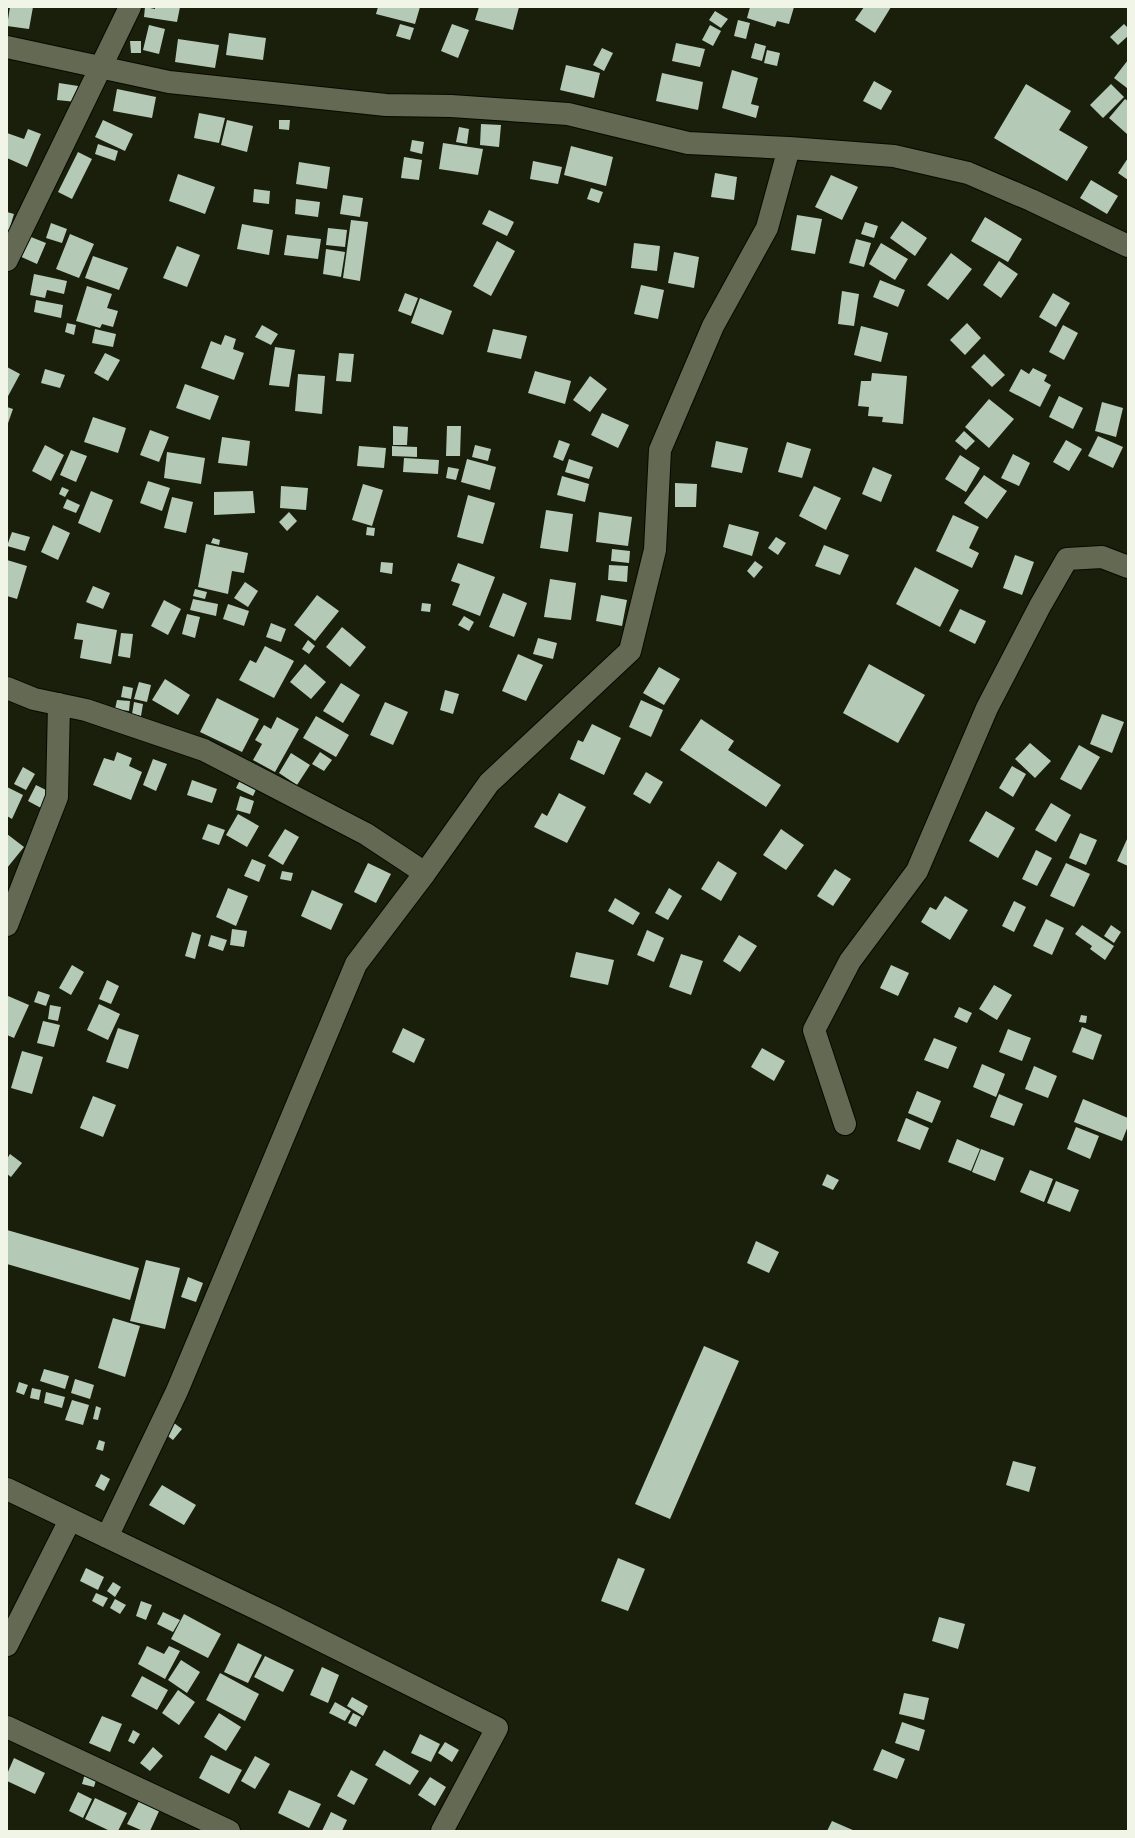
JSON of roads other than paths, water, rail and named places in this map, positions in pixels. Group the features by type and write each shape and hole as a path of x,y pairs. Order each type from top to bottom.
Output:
{"street":[{"path":"7,260 130,7"},
{"path":"7,47 169,82 386,105 451,106 568,114 688,143 789,148 894,156 968,173 1031,200 1128,246"},
{"path":"107,1537 177,1391 356,964 426,873 489,783 630,651 655,550 660,450 713,326 767,228 789,148"},
{"path":"845,1124 814,1030 850,961 917,871 987,708 1040,606 1067,559 1102,557 1128,567"},
{"path":"7,688 34,699 86,710 204,750 366,834 426,873"},
{"path":"7,925 57,797 59,704"},
{"path":"7,1489 274,1617 498,1728 442,1831"},
{"path":"7,1645 70,1520"},
{"path":"7,1727 229,1831"}]}
